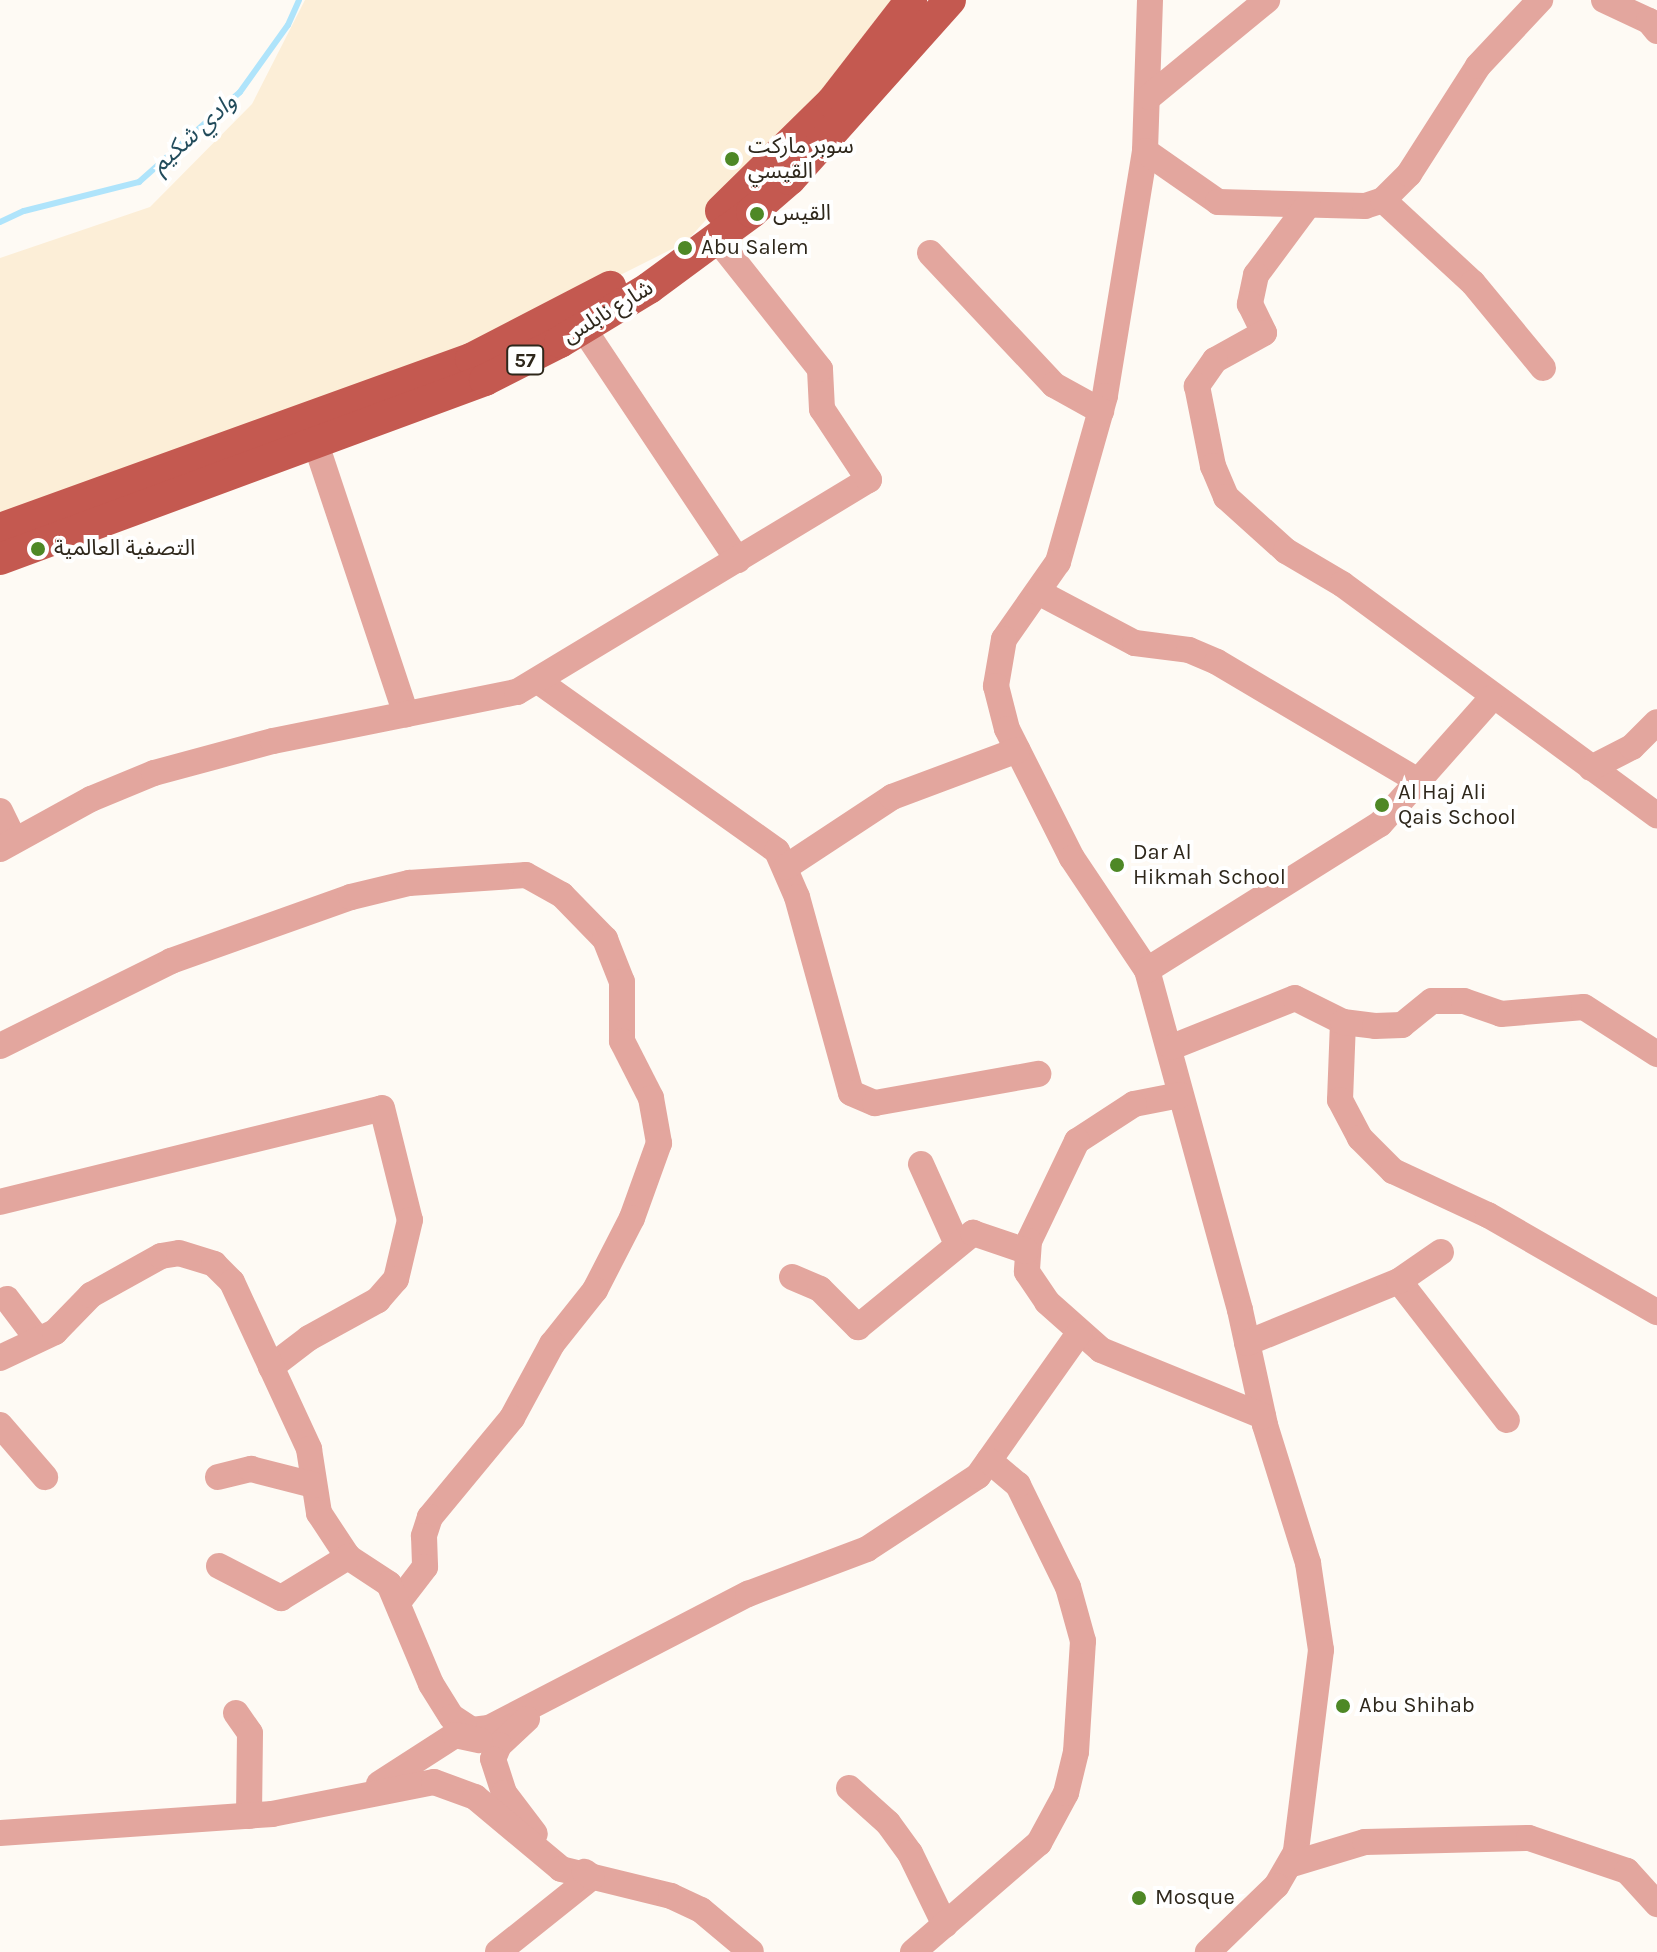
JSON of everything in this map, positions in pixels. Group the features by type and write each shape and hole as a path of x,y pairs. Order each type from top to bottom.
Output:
{"main road":[{"name":"شارع نابلس","path":"0,529 471,359 602,292 679,244 760,175 832,102 911,0"},
{"name":"شارع نابلس","path":"0,559 485,380 583,328 717,239 790,179 950,0"}],"street":[{"path":"1150,0 1145,151 1101,411 1058,562 1040,593 1011,624 996,669 998,702 1018,750 1072,858 1147,970 1172,1047 1180,1095 1247,1343 1263,1416 1308,1563 1321,1650 1292,1864"},
{"path":"1149,97 1267,0"},
{"path":"1145,151 1218,202 1365,206 1383,200 1409,174 1478,66 1540,0"},
{"path":"1604,0 1649,21 1657,31"},
{"path":"1383,200 1473,283 1543,368"},
{"path":"1308,205 1256,275 1250,304 1264,333 1215,360 1200,378 1219,484 1232,505 1286,551 1342,584 1492,698 1657,815"},
{"path":"0,811 7,845 91,799 154,773 273,741 517,692 869,480 822,409 820,369 717,239"},
{"path":"930,253 1054,385 1101,411"},
{"path":"583,328 738,560"},
{"path":"316,444 406,714"},
{"path":"1040,593 1123,638 1189,650 1217,662 1420,782"},
{"path":"538,681 572,710 691,786 777,851 786,867 851,1093 875,1103 1038,1074"},
{"path":"1147,970 1380,824 1492,698"},
{"path":"1591,768 1632,747 1657,722"},
{"path":"786,867 892,797 1018,750"},
{"path":"0,1046 171,961 351,897 409,883 526,875 562,895 605,939 622,982 622,1041 651,1098 659,1143 632,1218 595,1290 552,1344 512,1418 430,1517 424,1536 425,1567 399,1601"},
{"path":"1172,1047 1295,998 1343,1022 1402,1025 1432,1001 1464,1001 1501,1014 1584,1007 1657,1054"},
{"path":"1343,1022 1340,1100 1360,1138 1393,1171 1488,1215 1657,1312"},
{"path":"1180,1095 1134,1104 1077,1141 1026,1251 1027,1272 1038,1292 1080,1332 1113,1356 1263,1416"},
{"path":"0,1202 382,1108 410,1220 396,1279 378,1300 309,1338 271,1367"},
{"path":"921,1164 957,1244"},
{"path":"792,1277 820,1289 858,1327 973,1233 1026,1251"},
{"path":"1247,1343 1399,1281 1441,1252"},
{"path":"0,1358 55,1332 91,1295 161,1256 179,1253 204,1258 232,1282 313,1460 319,1513 348,1557 378,1573 399,1601 426,1674 437,1738 429,1755"},
{"path":"1399,1281 1507,1420"},
{"path":"7,1299 38,1340"},
{"path":"426,1674 452,1717 472,1730 489,1728 584,1676 748,1594 867,1549 978,1476 1080,1332"},
{"path":"0,1425 45,1477"},
{"path":"913,1952 1039,1843 1066,1793 1076,1752 1083,1641 1068,1587 1018,1485 989,1461"},
{"path":"218,1477 251,1469 314,1485"},
{"path":"219,1566 281,1598 348,1557"},
{"path":"584,1676 509,1734 493,1759 496,1776 516,1813 539,1837 592,1877"},
{"path":"236,1713 250,1733 249,1816"},
{"path":"0,1833 249,1816 357,1797 434,1782 472,1781 484,1770 487,1755 479,1740 464,1734 448,1739 429,1755 357,1797"},
{"path":"434,1782 475,1797 561,1869 671,1896 701,1910 751,1952"},
{"path":"849,1788 903,1843 945,1925"},
{"path":"1208,1952 1292,1864 1365,1842 1529,1838 1627,1871 1657,1904"},
{"path":"498,1952 592,1877"}],"shaded area":[{"path":"305,0 904,0 686,242 359,406 0,548 0,258 150,207 252,104"}],"waterway":[{"name":"وادي شكيم","path":"0,222 24,211 139,182 240,92 288,25 299,0"}],"place":[{"name":"سوبر ماركت القيسي","path":"732,159"},
{"name":"القيس","path":"757,214"},
{"name":"Abu Salem","path":"685,248"},
{"name":"التصفية العالمية","path":"38,549"},
{"name":"Al Haj Ali Qais School","path":"1382,805"},
{"name":"Dar Al Hikmah School","path":"1117,865"},
{"name":"Abu Shihab","path":"1343,1706"},
{"name":"Mosque","path":"1139,1898"}]}
